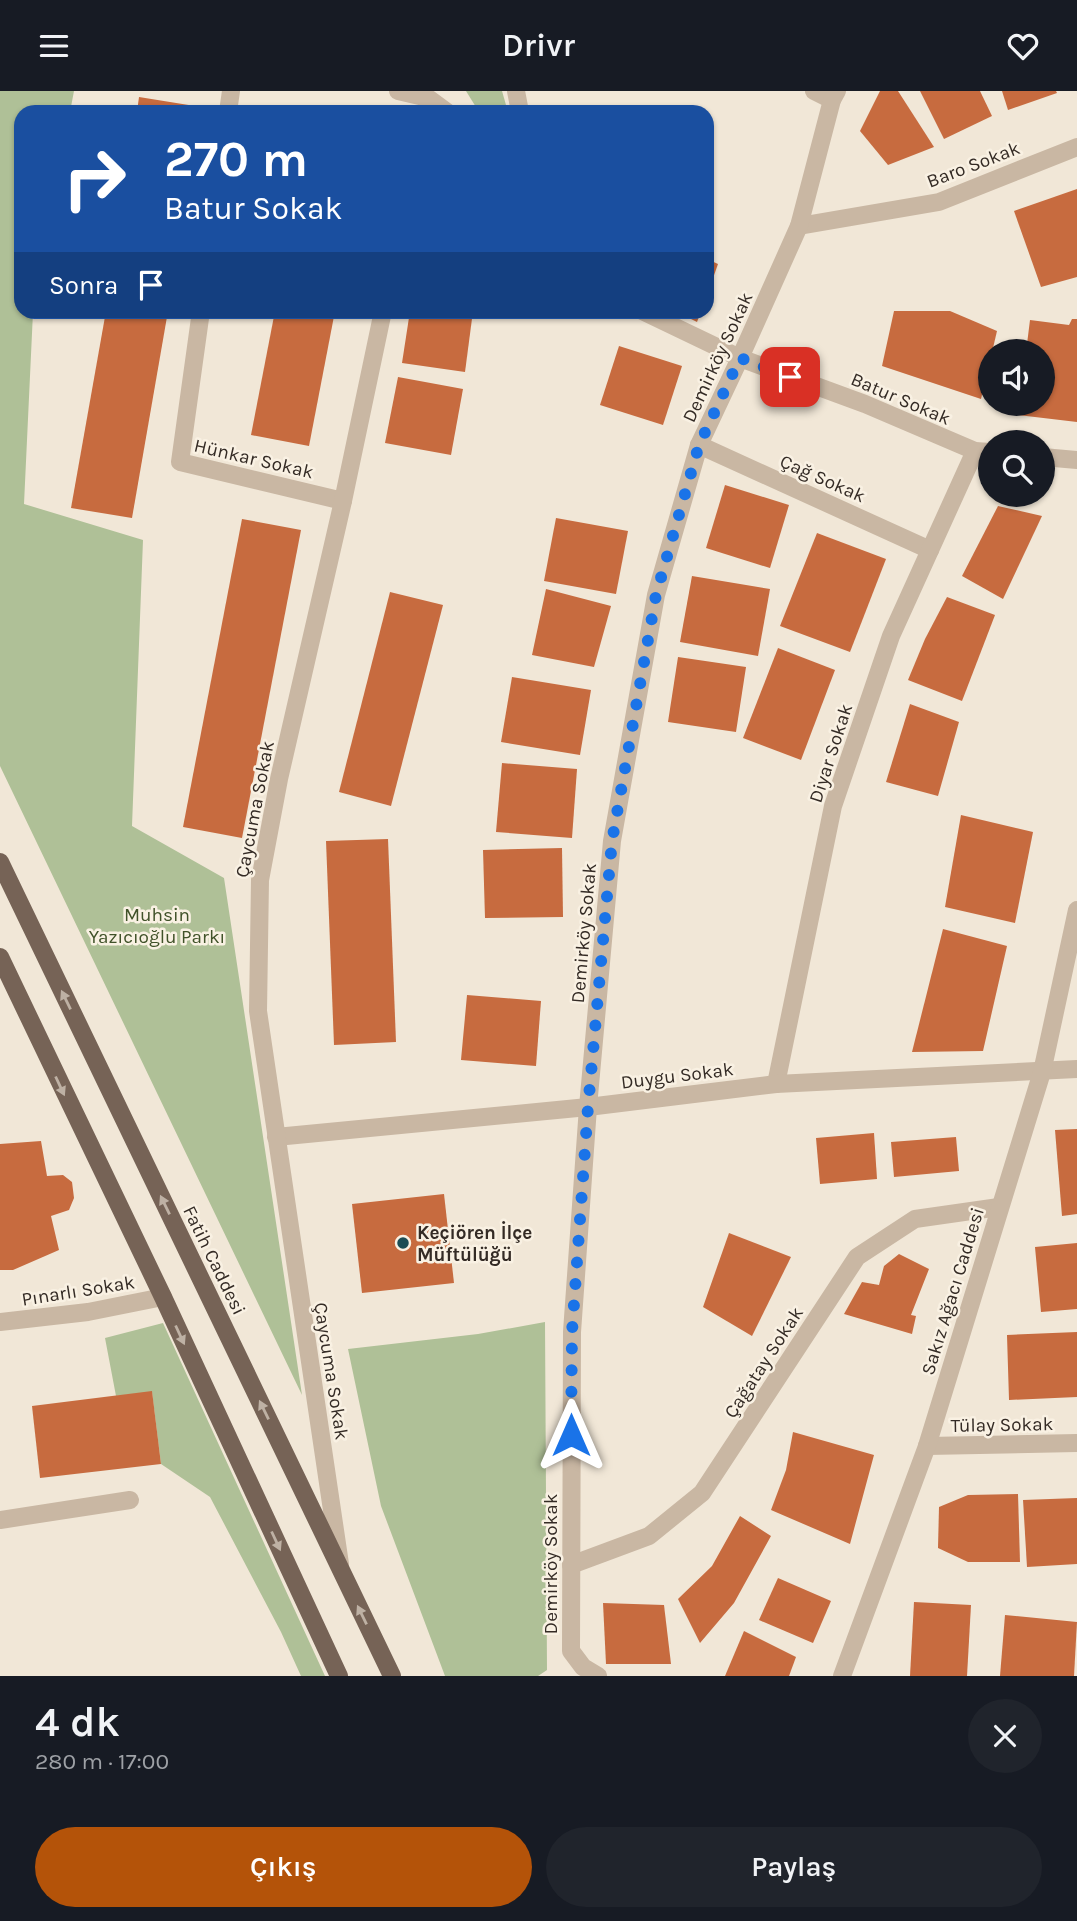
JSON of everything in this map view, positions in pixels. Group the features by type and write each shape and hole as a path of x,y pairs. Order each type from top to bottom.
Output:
{"main road":[{"name":"Fatih Caddesi","path":"0,862 392,1676"},
{"path":"0,957 7,981 163,1297 339,1676"}],"street":[{"path":"398,91 427,100"},
{"path":"814,91 835,95"},
{"name":"Demirköy Sokak","path":"598,1676 583,1667 571,1651 572,1332 588,1107 612,841 656,595 699,445 799,226 835,95"},
{"name":"Baro Sokak","path":"799,226 939,202 1077,147"},
{"name":"Hünkar Sokak","path":"200,319 180,462 343,501"},
{"name":"Çaycuma Sokak","path":"341,1570 258,1011 260,880 279,779 343,501 381,319"},
{"name":"Batur Sokak","path":"659,319 740,358 978,449"},
{"name":"Çağ Sokak","path":"699,445 930,550"},
{"path":"1055,458 1077,460"},
{"name":"Diyar Sokak","path":"776,1084 833,806 891,636 930,550 978,460"},
{"name":"Sakız Ağacı Caddesi","path":"842,1676 927,1446 1042,1072 1077,910"},
{"name":"Duygu Sokak","path":"276,1137 588,1107 776,1084 1077,1069"},
{"name":"Çağatay Sokak","path":"571,1565 649,1536 702,1493 857,1257 915,1219 999,1207"},
{"name":"Pınarlı Sokak","path":"0,1322 88,1312 163,1297"},
{"name":"Tülay Sokak","path":"927,1446 1077,1443"},
{"path":"0,1520 130,1500"}],"green space":[{"name":"Muhsin Yazıcıoğlu Parkı","path":"0,91 74,91 71,105 14,105 14,319 33,319 24,504 143,540 132,826 224,878 302,1395 0,766"},
{"path":"466,91 502,91 506,105 475,105"},
{"path":"545,1322 547,1670 538,1676 445,1676 381,1506 348,1349 478,1334"},
{"path":"163,1323 325,1676 301,1676 281,1632 210,1497 161,1464 152,1392 116,1396 105,1338"}],"building":[{"path":"880,91 898,91 934,147 888,165 860,131"},
{"path":"920,91 980,91 992,116 944,139"},
{"path":"1002,91 1056,91 1057,93 1008,110"},
{"path":"139,97 189,105 138,105"},
{"path":"1077,189 1077,277 1041,287 1014,211"},
{"path":"894,311 950,311 997,331 995,339 978,339 978,398 882,366"},
{"path":"105,319 167,319 132,518 71,508"},
{"path":"273,319 333,319 309,446 251,435"},
{"path":"409,319 472,319 465,372 402,363"},
{"path":"1072,319 1077,319 1077,422 1026,416 1055,416 1055,339 1028,339 1030,320 1069,325"},
{"path":"619,346 682,366 663,425 600,405"},
{"path":"398,377 463,389 451,455 385,443"},
{"path":"725,485 789,505 770,568 706,548"},
{"path":"997,507 1042,516 1003,599 962,576"},
{"path":"556,518 628,531 616,594 544,581"},
{"path":"242,519 301,530 242,838 183,827"},
{"path":"817,533 886,559 850,652 780,626"},
{"path":"692,576 770,589 758,656 680,642"},
{"path":"546,589 611,606 594,667 532,655"},
{"path":"390,592 443,605 391,806 339,792"},
{"path":"947,597 995,615 962,701 908,680"},
{"path":"778,648 835,670 801,760 743,738"},
{"path":"678,657 746,667 736,732 668,722"},
{"path":"512,677 591,690 580,755 501,742"},
{"path":"910,704 959,722 938,796 886,782"},
{"path":"502,763 577,769 572,838 496,832"},
{"path":"961,815 1033,832 1015,923 945,907"},
{"path":"388,839 396,1042 334,1045 326,841"},
{"path":"562,848 563,917 485,918 483,850"},
{"path":"943,929 1007,946 983,1051 912,1052"},
{"path":"467,995 541,1001 536,1066 461,1060"},
{"path":"1077,1129 1077,1214 1062,1216 1055,1130"},
{"path":"874,1133 877,1179 820,1184 816,1138"},
{"path":"956,1137 959,1171 894,1177 891,1142"},
{"path":"41,1141 47,1176 63,1175 72,1182 74,1198 69,1210 51,1216 59,1250 13,1270 0,1270 0,1144"},
{"name":"Keçiören İlçe Müftülüğü","path":"444,1194 454,1283 362,1293 352,1204"},
{"path":"729,1233 791,1257 752,1336 703,1307"},
{"path":"1077,1243 1077,1309 1041,1312 1035,1247"},
{"path":"899,1254 929,1269 911,1315 916,1316 912,1334 844,1314 862,1282 879,1285 884,1266"},
{"path":"1077,1332 1077,1397 1009,1400 1007,1335"},
{"path":"152,1391 161,1464 40,1478 32,1406"},
{"path":"793,1432 874,1455 850,1544 771,1510 786,1470"},
{"path":"1018,1494 1020,1562 968,1562 938,1548 939,1507 968,1495"},
{"path":"1077,1498 1077,1564 1027,1567 1023,1500"},
{"path":"740,1516 771,1536 734,1603 700,1643 678,1599 712,1566"},
{"path":"778,1578 831,1601 813,1643 759,1620"},
{"path":"914,1602 971,1605 967,1676 910,1676"},
{"path":"603,1603 664,1605 671,1664 606,1664"},
{"path":"1005,1615 1077,1622 1074,1676 1000,1676"},
{"path":"744,1631 796,1657 789,1676 725,1676"}],"place":[{"name":"Keçiören İlçe Müftülüğü","path":"403,1243"}],"route":[{"path":"571,1435 572,1332 588,1107 612,841 656,595 699,445 740,358 790,377"}]}
